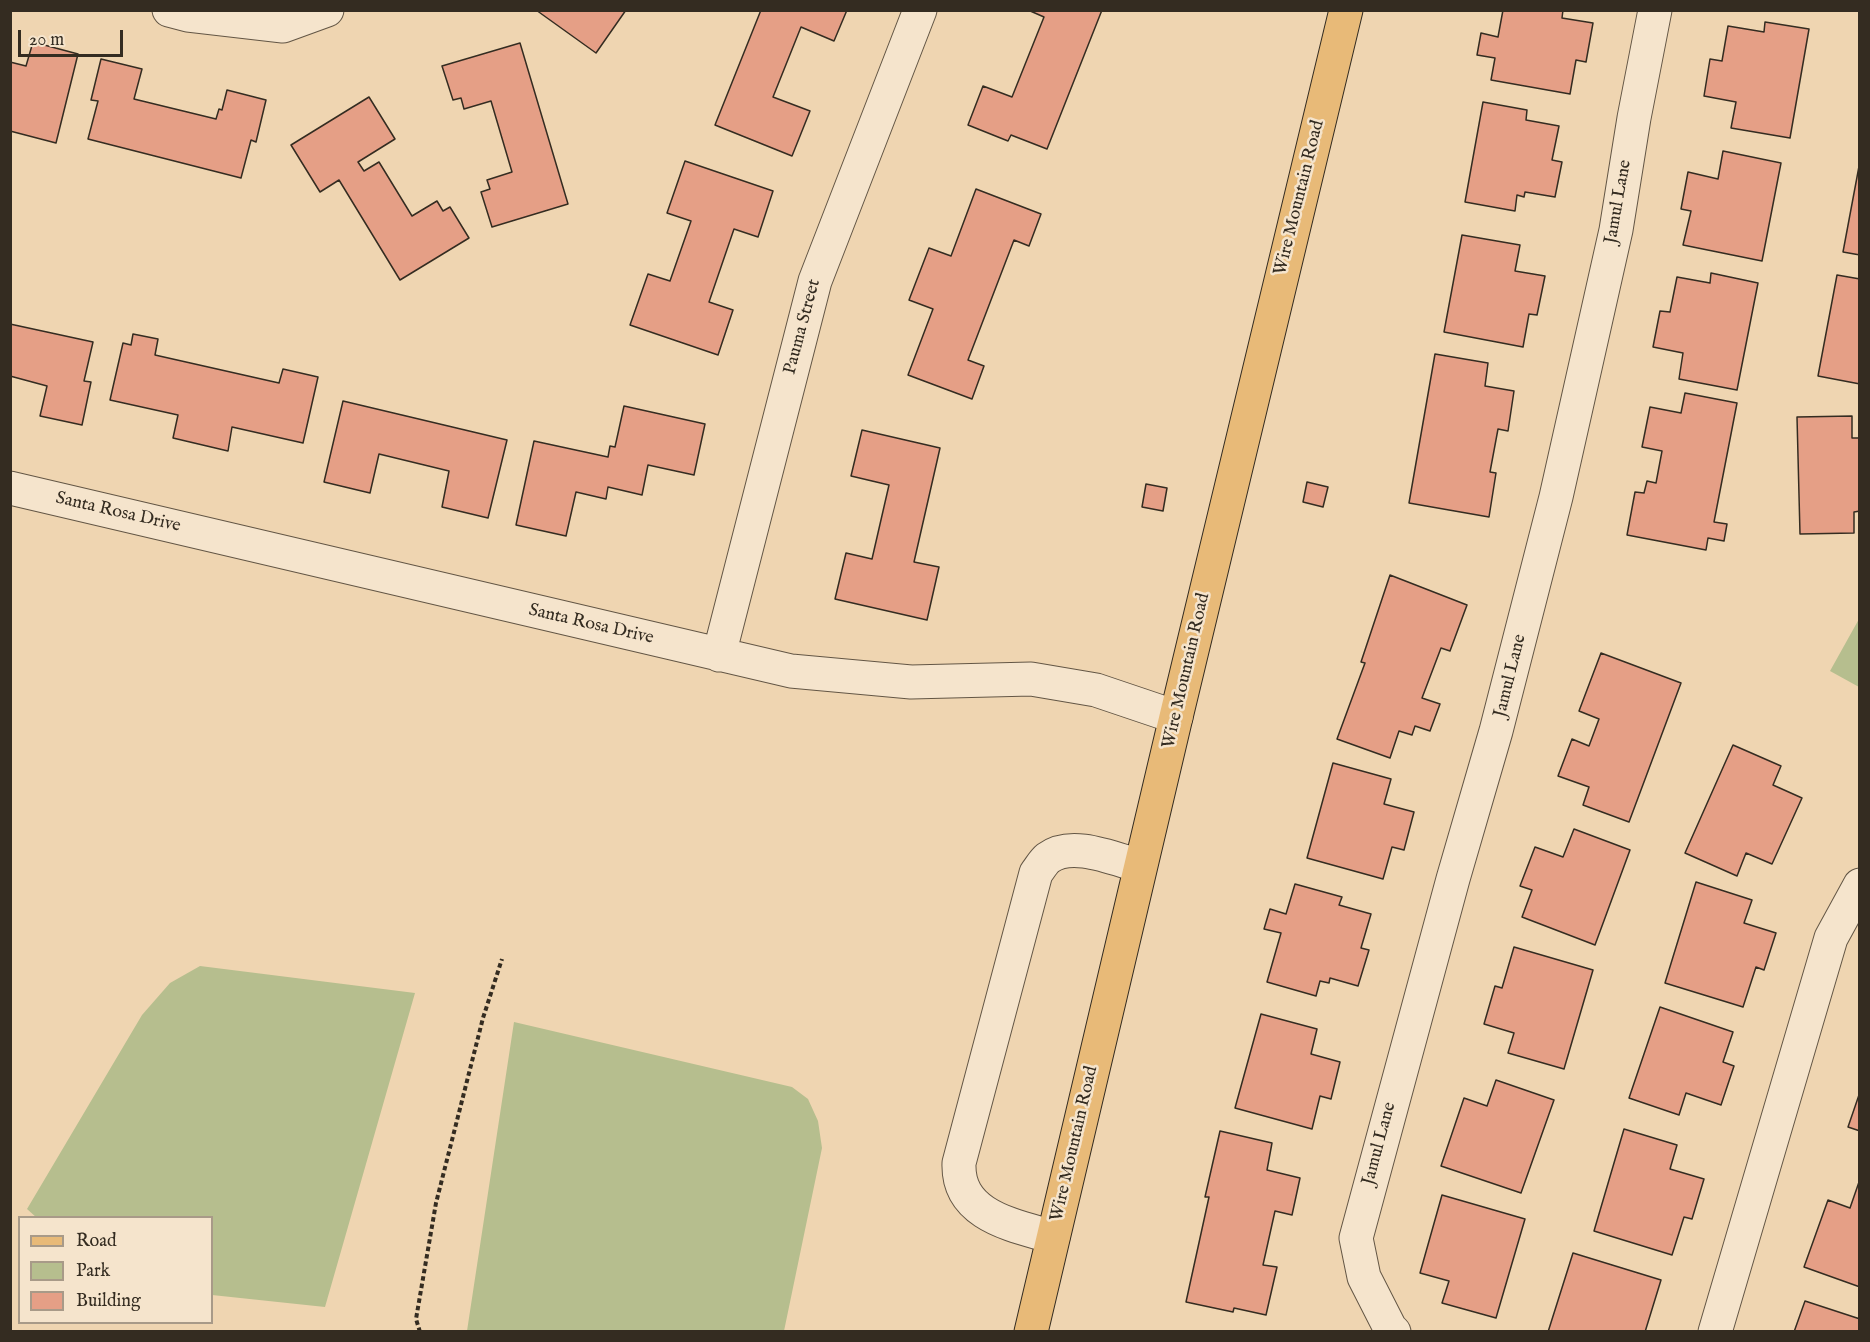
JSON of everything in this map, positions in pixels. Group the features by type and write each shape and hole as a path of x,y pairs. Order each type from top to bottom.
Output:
{"main road":[{"name":"Wire Mountain Road","path":"1031,1332 1140,866 1346,10"}],"street":[{"path":"169,10 188,15 284,26 327,10"},
{"name":"Pauma Street","path":"719,655 815,281 920,10"},
{"name":"Jamul Lane","path":"1392,1330 1364,1277 1356,1238 1453,879 1496,731 1556,497 1616,230 1634,118 1655,10"},
{"name":"Santa Rosa Drive","path":"10,488 791,671 911,682 1031,679 1096,690 1176,717"},
{"path":"1053,1237 1007,1224 991,1217 976,1206 964,1192 958,1179 959,1163 1036,873 1047,859 1060,851 1080,850 1140,866"},
{"path":"1715,1332 1831,938 1860,885"}],"path":[{"path":"420,1332 416,1319 436,1203 483,1018 502,959"}],"green space":[{"path":"1859,619 1860,687 1830,671"},
{"path":"200,966 415,993 325,1307 213,1295 213,1216 35,1216 27,1209 142,1015 170,983"},
{"path":"514,1022 792,1087 808,1099 818,1121 822,1148 784,1331 467,1331"}],"building":[{"path":"536,10 626,10 596,53"},
{"path":"761,10 847,10 834,41 801,27 773,97 810,111 792,156 715,125"},
{"path":"1028,10 1102,10 1047,149 1011,135 1008,141 968,125 983,86 1012,97 1044,17"},
{"path":"1503,10 1563,10 1562,18 1593,23 1586,62 1576,60 1570,94 1491,80 1495,58 1477,55 1481,33 1498,37"},
{"path":"1765,22 1809,29 1790,138 1731,128 1736,102 1704,96 1710,59 1722,61 1728,26 1764,32"},
{"path":"33,42 78,54 56,143 10,131 10,62 26,66"},
{"path":"520,43 568,204 492,227 481,192 490,189 487,180 512,172 491,101 464,109 461,98 453,100 442,66"},
{"path":"101,59 142,69 134,99 216,119 219,109 222,110 227,90 266,100 256,142 251,140 241,178 88,139 98,101 91,100"},
{"path":"369,97 395,139 358,162 364,171 379,162 412,216 437,201 443,211 450,207 469,238 400,280 339,180 320,192 291,145"},
{"path":"1483,102 1527,110 1526,120 1559,126 1552,160 1562,162 1555,197 1525,192 1524,197 1517,195 1515,211 1465,202"},
{"path":"1723,151 1781,163 1762,261 1683,245 1691,211 1681,209 1688,172 1718,179"},
{"path":"685,161 773,191 758,237 734,229 709,302 733,310 718,355 630,325 648,274 670,281 691,221 667,213"},
{"path":"1860,161 1860,255 1843,252"},
{"path":"976,189 1041,214 1029,246 1014,240 968,360 984,366 972,399 908,375 933,309 909,300 929,248 951,256"},
{"path":"1462,235 1520,245 1515,271 1545,276 1537,315 1529,314 1523,347 1444,332"},
{"path":"1711,273 1758,283 1737,390 1679,379 1683,353 1653,347 1660,311 1670,312 1677,277 1710,283"},
{"path":"1837,275 1860,279 1860,384 1818,376"},
{"path":"10,324 93,342 84,381 91,382 82,425 40,416 47,386 10,376"},
{"path":"133,334 158,339 155,355 279,383 283,369 318,377 303,443 232,427 228,451 173,438 178,415 110,400 123,343 131,345"},
{"path":"1435,354 1488,363 1485,386 1514,391 1508,431 1498,429 1490,472 1496,473 1489,517 1409,503"},
{"path":"1685,393 1737,403 1714,522 1727,524 1724,541 1708,538 1706,550 1627,535 1635,492 1644,493 1647,481 1656,483 1662,451 1642,447 1650,407 1681,413"},
{"path":"343,401 507,440 488,518 442,507 449,471 379,454 370,493 324,482"},
{"path":"624,406 705,424 694,475 648,465 642,495 608,487 606,499 576,492 566,536 516,525 534,441 608,457 610,446 615,447"},
{"path":"1852,416 1852,438 1860,438 1860,511 1854,512 1854,533 1800,534 1797,417"},
{"path":"862,430 940,448 914,562 939,567 927,620 835,599 846,553 872,559 889,485 851,476"},
{"path":"1307,482 1328,487 1323,507 1303,502"},
{"path":"1146,484 1167,488 1163,511 1142,507"},
{"path":"1390,575 1467,605 1450,651 1441,648 1422,698 1440,704 1430,731 1415,726 1412,735 1399,731 1390,758 1337,739 1365,663 1361,662"},
{"path":"1601,653 1681,683 1629,822 1583,805 1589,787 1558,776 1572,739 1589,746 1599,719 1579,711"},
{"path":"1733,745 1781,766 1773,785 1802,798 1772,864 1746,853 1737,876 1685,853"},
{"path":"1333,763 1391,779 1384,804 1414,812 1404,850 1392,847 1383,879 1307,858"},
{"path":"1574,829 1630,850 1595,945 1522,917 1532,890 1520,886 1535,847 1563,857"},
{"path":"1696,882 1752,900 1744,923 1776,933 1764,970 1756,967 1743,1007 1665,983"},
{"path":"1295,884 1342,897 1339,905 1371,914 1361,948 1369,950 1358,986 1330,978 1329,983 1320,981 1316,996 1267,982 1281,933 1264,929 1270,909 1286,914"},
{"path":"1514,947 1593,970 1564,1069 1508,1053 1514,1033 1484,1024 1495,986 1502,988"},
{"path":"1660,1007 1733,1032 1723,1062 1734,1066 1721,1105 1686,1093 1679,1115 1629,1098"},
{"path":"1261,1014 1317,1029 1311,1054 1340,1062 1331,1099 1320,1096 1312,1129 1235,1108"},
{"path":"1496,1080 1554,1100 1521,1193 1441,1166 1464,1098 1487,1106"},
{"path":"1860,1092 1860,1131 1848,1127"},
{"path":"1624,1129 1677,1145 1670,1169 1704,1179 1692,1219 1684,1217 1672,1255 1594,1231"},
{"path":"1220,1131 1272,1143 1267,1170 1300,1178 1292,1215 1275,1211 1263,1265 1277,1267 1266,1315 1234,1308 1233,1312 1186,1302 1209,1197 1205,1197"},
{"path":"1859,1182 1860,1287 1804,1267 1828,1200 1850,1208"},
{"path":"1442,1195 1525,1219 1496,1318 1442,1303 1449,1281 1420,1273"},
{"path":"1573,1253 1661,1280 1645,1332 1548,1332"},
{"path":"1805,1301 1860,1319 1860,1332 1794,1332"}]}
